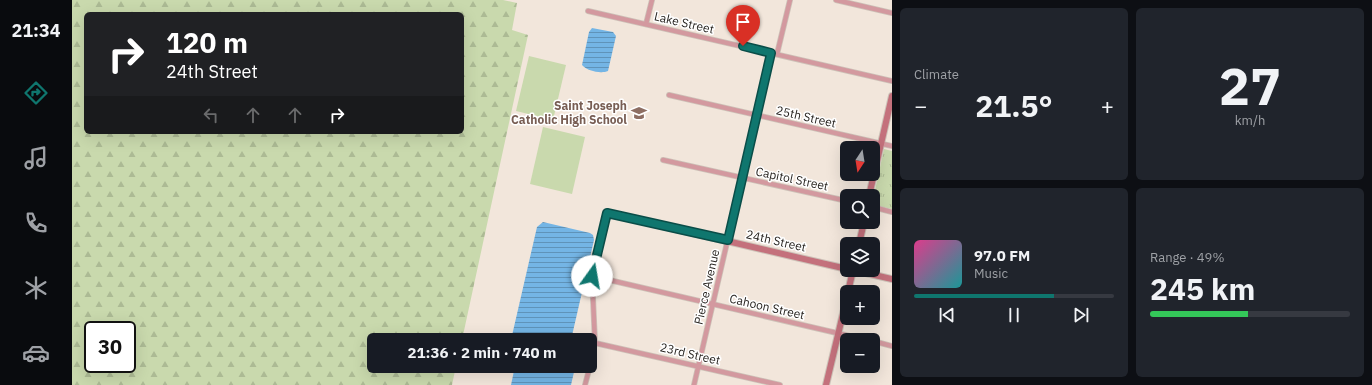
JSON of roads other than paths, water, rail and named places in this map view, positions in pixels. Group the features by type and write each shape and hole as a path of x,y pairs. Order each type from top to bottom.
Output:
{"street":[{"path":"646,24 652,0"},
{"path":"777,54 790,0"},
{"path":"836,0 892,13"},
{"name":"Lake Street","path":"588,11 892,80"},
{"name":"Pierce Avenue","path":"694,385 771,53"},
{"name":"25th Street","path":"669,95 892,146"},
{"path":"871,189 892,96"},
{"name":"Capitol Street","path":"663,160 840,199"},
{"path":"880,209 892,212"},
{"path":"595,333 592,276 607,213"},
{"name":"24th Street","path":"607,213 840,267"},
{"name":"Cahoon Street","path":"592,276 838,333"},
{"path":"880,276 892,279"},
{"path":"826,385 840,325"},
{"name":"23rd Street","path":"597,343 780,385"},
{"path":"880,343 892,346"},
{"path":"586,385 589,373"}],"water":[{"path":"592,28 613,32 616,36 608,71 605,72 587,69 582,65 589,32"},
{"path":"543,222 593,235 594,240 573,333 513,333 537,227"},
{"path":"514,373 574,373 571,385 511,385"}],"place":[{"name":"Saint Joseph Catholic High School","path":"639,113"}]}
